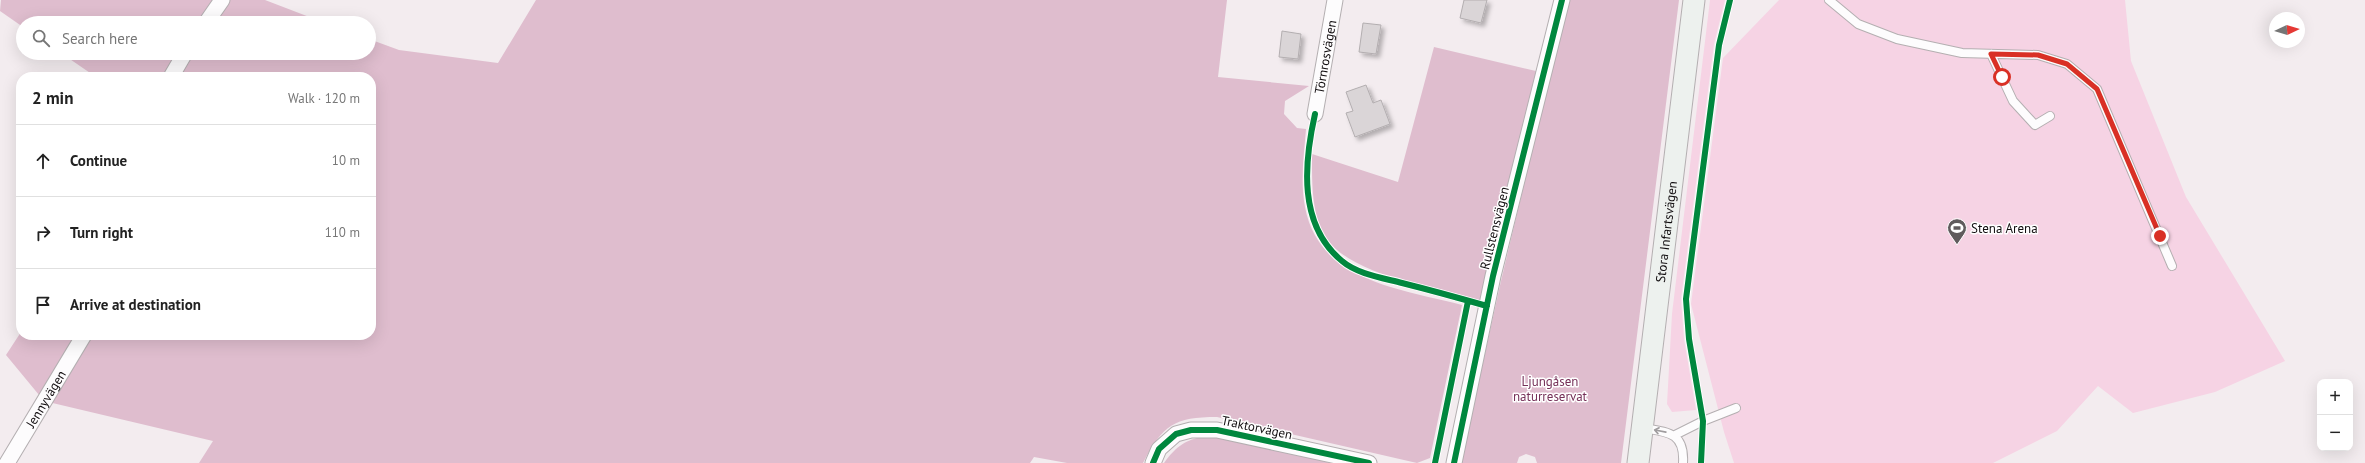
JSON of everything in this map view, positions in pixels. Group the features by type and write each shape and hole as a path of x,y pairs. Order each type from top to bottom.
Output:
{"main road":[{"name":"Stora Infartsvägen","path":"1638,463 1694,0"}],"street":[{"path":"211,16 222,0"},
{"name":"Törnrosvägen","path":"1315,114 1335,0"},
{"name":"Rullstensvägen","path":"1454,463 1493,276 1562,0"},
{"path":"174,72 181,60"},
{"name":"Jennyvägen","path":"7,463 81,340"},
{"name":"Traktorvägen","path":"1153,463 1159,449 1176,434 1191,430 1218,430 1369,463"}],"lane":[{"path":"1830,0 1858,24 1897,39 1962,53 2038,55 2067,64 2097,89 2172,266"},
{"path":"1991,54 2013,101 2035,126 2050,116"},
{"path":"1675,435 1703,421 1736,408"},
{"path":"1642,428 1675,435 1681,442 1683,463"}],"shaded area":[{"path":"1710,0 1725,0 1714,44 1681,299 1684,339 1696,410 1672,412 1667,404 1672,314"},
{"name":"Stena Arena","path":"1779,0 2125,0 2131,61 2186,197 2285,361 2215,392 2133,413 2098,386 2057,431 1993,463 1734,463 1724,432 1691,304 1723,58"}],"green space":[{"path":"1,0 265,0 307,16 16,16 16,22 0,11"},
{"path":"536,0 1227,0 1218,77 1309,86 1285,101 1284,114 1297,128 1306,129 1303,158 1305,207 1313,232 1327,252 1345,267 1366,278 1390,287 1462,305 1430,458 1417,463 1217,417 1202,417 1190,419 1171,426 1157,440 1143,463 1067,463 1034,457 1030,463 199,463 213,441 44,401 6,355 16,340 376,340 376,72 89,72 71,60 376,60 376,42 399,50 498,63"},
{"name":"Ljungåsen naturreservat","path":"1568,0 1679,0 1621,463 1537,463 1535,457 1526,454 1519,457 1517,463 1461,463 1501,281"},
{"path":"1434,47 1536,71 1481,301 1399,280 1359,264 1342,254 1329,242 1323,233 1316,212 1313,188 1312,154 1398,182"},
{"path":"1201,437 1219,437 1331,463 1164,463 1172,453 1184,443"}],"building":[{"path":"1464,0 1487,0 1481,23 1460,18"},
{"path":"1363,23 1381,25 1376,54 1359,52"},
{"path":"1282,31 1301,34 1298,59 1279,57"},
{"path":"1366,85 1373,103 1381,100 1390,124 1355,137 1346,113 1353,111 1346,92"}],"cycle path":[{"path":"1454,463 1493,276 1562,0"},
{"path":"1701,463 1703,421 1689,339 1686,299 1719,45 1730,0"},
{"path":"1315,114 1308,153 1308,192 1311,212 1318,230 1328,246 1342,261 1355,269 1379,277 1487,306"},
{"path":"1435,463 1468,301"},
{"path":"1153,463 1159,449 1176,434 1191,430 1217,430 1369,463"}],"place":[{"name":"Stena Arena","path":"1957,245"}],"route":[{"path":"2002,77 1991,54 2038,55 2067,64 2097,89 2160,236"}]}
